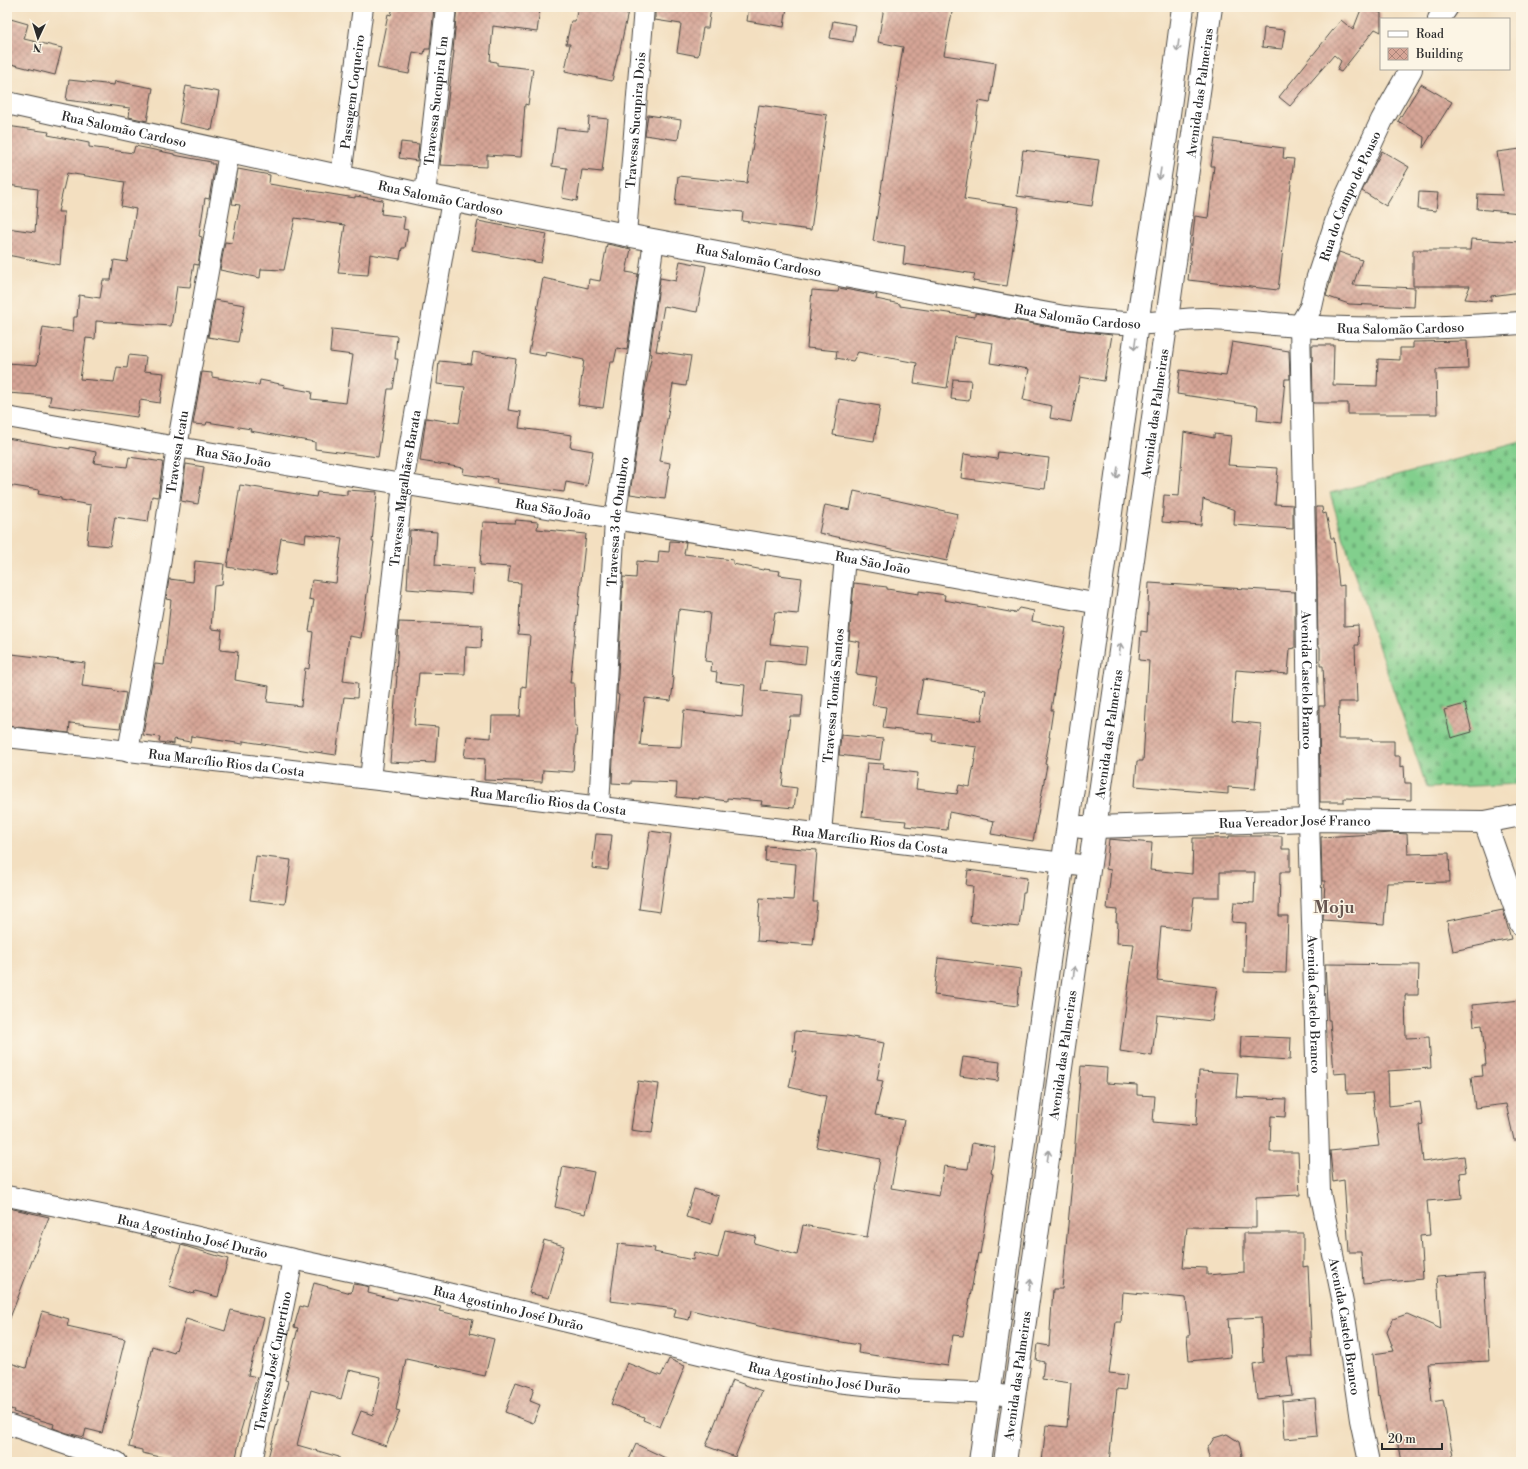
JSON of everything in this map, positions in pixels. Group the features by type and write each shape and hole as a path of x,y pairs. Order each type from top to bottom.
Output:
{"main road":[{"name":"Avenida das Palmeiras","path":"980,1462 1137,324 1166,137 1183,7"},
{"name":"Avenida das Palmeiras","path":"1005,1462 1094,828 1168,322 1211,7"},
{"path":"1441,18 1447,7"},
{"name":"Rua do Campo de Pouso","path":"1300,326 1311,307 1317,280 1340,210 1382,120 1410,70"},
{"name":"Rua Salomão Cardoso","path":"7,103 425,195 654,240 1064,317 1112,323 1137,324 1210,319 1300,326 1405,328 1521,323"},
{"name":"Rua Vereador José Franco","path":"1067,826 1094,828 1309,820 1485,822 1521,815"},
{"path":"1485,822 1521,924"}],"street":[{"name":"Passagem Coqueiro","path":"341,176 363,7"},
{"name":"Travessa Sucupira Um","path":"425,195 446,7"},
{"name":"Travessa Sucupira Dois","path":"626,234 644,7"},
{"name":"Travessa Icatu","path":"128,752 160,565 177,447 229,153"},
{"name":"Travessa Magalhães Barata","path":"370,779 403,484 452,200"},
{"name":"Travessa 3 de Outubro","path":"599,806 615,520 654,240"},
{"name":"Avenida Castelo Branco","path":"1300,326 1306,579 1309,820 1320,1192 1343,1302 1360,1420 1368,1462"},
{"name":"Rua São João","path":"7,417 177,447 845,557 1098,604"},
{"name":"Travessa Tomás Santos","path":"821,834 845,557"},
{"name":"Rua Marcílio Rios da Costa","path":"7,738 599,806 1089,866"},
{"name":"Rua Agostinho José Durão","path":"7,1196 116,1218 414,1286 770,1371 836,1382 904,1389 1014,1396"},
{"name":"Travessa José Cupertino","path":"252,1462 293,1259"},
{"path":"7,1424 117,1462"}],"green space":[{"path":"1521,442 1521,784 1427,788 1362,599 1330,493"}],"building":[{"path":"393,7 434,7 430,49 425,49 424,54 413,52 409,74 377,68 388,14 391,15"},
{"path":"457,7 525,7 540,9 537,32 493,26 490,61 497,62 497,65 533,69 528,105 525,104 521,157 487,155 487,167 440,165 454,51"},
{"path":"578,7 629,7 612,81 565,71 570,44 566,44 571,21 575,21"},
{"path":"655,7 711,8 708,28 703,28 698,56 677,52 681,24 655,20"},
{"path":"749,7 787,7 784,27 747,21"},
{"path":"884,7 953,7 944,55 996,63 990,103 979,101 964,199 1019,207 1007,286 973,281 975,274 903,264 905,246 873,241 903,47 878,42"},
{"path":"1362,7 1381,13 1380,32 1375,29 1341,72 1337,70 1341,61 1334,55 1290,106 1279,97 1341,20 1353,30"},
{"path":"7,18 28,24 24,39 62,48 55,75 7,63"},
{"path":"833,21 856,25 853,42 830,38"},
{"path":"1264,28 1285,30 1282,49 1262,47"},
{"path":"69,80 114,85 115,81 153,88 147,121 129,117 130,108 66,100"},
{"path":"1421,84 1452,102 1423,148 1424,137 1398,121"},
{"path":"186,86 219,92 212,130 179,123"},
{"path":"759,105 827,115 811,230 742,221 743,212 675,205 678,176 747,183"},
{"path":"648,115 681,120 678,140 645,135"},
{"path":"589,117 608,119 602,172 582,170 577,201 562,198 567,168 552,166 557,128 588,131"},
{"path":"7,126 49,132 48,135 89,143 89,147 133,153 135,146 215,164 209,199 205,198 199,236 202,237 198,265 194,264 190,287 177,286 171,326 96,321 95,339 86,338 80,379 114,382 117,367 127,368 129,355 146,357 144,371 164,373 160,403 140,400 137,417 49,405 51,396 7,393 7,363 37,365 43,327 73,332 74,317 77,317 79,295 100,298 103,280 111,280 114,260 127,262 136,209 121,206 125,182 67,173 58,212 64,212 60,265 7,255 7,228 35,232 38,189 7,185"},
{"path":"1215,139 1284,148 1283,158 1294,159 1278,290 1188,280 1195,216 1208,218 1214,166 1211,166"},
{"path":"401,142 419,144 417,161 399,158"},
{"path":"1521,149 1521,213 1477,209 1478,194 1503,195 1497,152"},
{"path":"1023,150 1099,160 1092,206 1017,196"},
{"path":"1382,151 1409,167 1386,206 1362,191"},
{"path":"238,169 270,175 269,184 355,198 355,196 383,200 381,214 405,217 403,229 408,230 405,248 402,248 400,259 370,254 368,275 338,273 345,225 295,218 284,270 261,269 260,278 220,270 225,242 232,243 240,205 232,204"},
{"path":"1419,192 1438,193 1436,211 1418,209"},
{"path":"478,221 547,234 541,263 472,250"},
{"path":"1471,239 1521,242 1521,292 1491,296 1491,301 1465,299 1470,286 1413,286 1413,250 1470,250"},
{"path":"607,244 631,249 626,272 638,274 627,350 617,348 614,362 610,362 603,408 578,405 584,360 546,352 545,356 529,353 543,278 588,288 589,279 600,281"},
{"path":"1339,252 1362,260 1353,285 1415,288 1414,307 1349,304 1326,296"},
{"path":"680,261 706,266 697,312 664,306 656,351 691,356 686,386 673,384 660,461 670,463 665,499 630,494 645,388 652,354 650,353 660,278 676,281"},
{"path":"839,288 877,295 876,299 900,304 900,306 975,317 975,313 1062,329 1112,335 1104,381 1080,377 1071,422 1050,418 1052,406 1023,400 1029,369 990,363 993,343 955,337 947,388 914,383 917,363 858,352 853,361 836,358 837,351 807,348 812,290 838,292"},
{"path":"215,300 245,305 238,342 208,337"},
{"path":"332,329 397,336 395,359 398,359 393,389 388,389 378,457 315,449 315,442 250,431 251,429 207,422 206,425 193,424 202,372 212,373 212,377 259,385 260,380 285,385 284,387 312,392 311,399 346,403 353,355 330,352"},
{"path":"1467,341 1468,369 1436,370 1437,414 1348,414 1348,403 1313,403 1312,345 1334,345 1333,385 1377,386 1378,359 1400,360 1400,348 1413,348 1413,342"},
{"path":"1232,342 1289,351 1290,379 1285,379 1281,423 1257,420 1258,406 1177,394 1180,370 1226,376"},
{"path":"473,352 516,359 508,410 521,412 519,428 572,435 570,447 593,451 587,486 566,482 564,492 496,483 497,479 463,474 464,468 420,461 426,418 459,423 465,387 437,384 439,361 471,364"},
{"path":"953,379 971,380 969,401 951,399"},
{"path":"839,399 880,406 874,441 833,435"},
{"path":"1184,432 1214,438 1214,434 1231,436 1228,465 1278,468 1275,504 1293,505 1293,529 1234,525 1235,510 1203,499 1201,525 1162,522 1164,495 1179,496"},
{"path":"7,438 96,452 94,463 127,467 129,457 163,462 158,497 152,496 148,522 115,517 110,546 87,544 91,505 61,500 61,498 38,494 39,490 7,485"},
{"path":"998,452 1049,458 1045,489 961,478 964,454 997,459"},
{"path":"186,464 204,467 198,504 181,501"},
{"path":"240,485 316,497 317,492 347,495 347,490 377,492 372,542 374,542 361,638 349,636 343,681 358,683 357,698 344,697 336,755 243,741 243,744 191,736 190,742 174,739 174,744 159,742 160,737 143,735 155,664 164,665 171,600 166,599 169,579 193,582 195,561 224,564 222,585 214,586 211,629 222,630 220,650 238,652 235,680 269,686 267,702 301,706 305,668 309,669 313,632 309,631 314,600 309,599 312,580 336,583 342,538 306,534 305,542 281,538 275,575 227,567"},
{"path":"854,491 958,514 947,561 819,533 825,505 850,510"},
{"path":"1316,507 1322,507 1323,514 1326,513 1331,538 1334,538 1339,586 1344,585 1344,626 1358,625 1359,645 1355,645 1357,702 1339,702 1338,739 1372,739 1372,741 1394,741 1394,756 1400,756 1400,767 1404,766 1405,783 1411,783 1411,800 1344,798 1344,802 1320,802 1319,706 1325,706 1323,666 1320,666 1320,647 1318,647"},
{"path":"516,520 538,522 537,529 586,534 570,683 574,683 575,726 577,726 573,772 543,770 542,782 484,780 485,759 464,757 467,736 491,738 492,716 520,716 522,686 526,687 530,635 518,634 521,583 508,582 510,567 480,565 483,522 515,523"},
{"path":"410,530 437,532 435,565 474,568 472,594 407,589"},
{"path":"670,541 686,542 684,554 733,560 733,564 763,570 780,571 779,575 802,578 798,614 775,612 770,644 807,647 805,664 765,660 761,691 803,695 801,716 790,716 782,786 797,788 794,808 761,805 762,801 727,798 727,801 699,797 699,799 676,797 677,783 631,781 631,784 612,783 614,736 619,695 617,694 623,577 636,578 637,561 658,563 659,551 669,552","holes":["680,609 710,613 705,661 712,662 711,671 717,672 716,682 745,685 742,717 684,710 681,747 640,745 645,698 671,701 674,678 672,678 678,611"]},
{"path":"854,583 887,587 887,589 919,594 919,591 945,595 944,600 1015,613 1019,608 1034,611 1032,621 1066,628 1057,671 1051,710 1053,710 1050,737 1045,764 1047,765 1033,841 991,834 994,821 949,812 947,830 905,826 906,821 862,817 867,763 884,764 883,769 918,773 916,789 957,794 959,785 970,787 977,747 932,741 933,734 883,728 886,707 872,705 877,677 856,674 860,642 849,640","holes":["923,679 986,690 981,721 917,714"]},
{"path":"1149,583 1295,592 1295,648 1290,649 1288,674 1236,670 1232,721 1261,724 1255,789 1228,787 1228,794 1135,786 1137,761 1143,761 1149,661 1139,660 1141,631 1147,632"},
{"path":"399,622 482,625 481,648 466,647 465,674 419,673 414,725 438,727 435,763 390,762 397,676"},
{"path":"12,654 85,663 82,686 126,693 120,728 70,723 69,733 7,726 7,689"},
{"path":"1465,704 1472,732 1451,738 1444,710"},
{"path":"841,735 883,739 880,760 839,755"},
{"path":"650,831 671,834 660,912 639,909"},
{"path":"1392,833 1407,834 1408,854 1449,853 1450,882 1387,883 1384,924 1323,920 1325,881 1322,881 1321,837"},
{"path":"596,834 612,835 608,870 592,868"},
{"path":"1229,836 1282,836 1282,849 1290,849 1290,872 1280,872 1279,916 1288,916 1286,973 1244,972 1246,923 1232,922 1234,902 1254,903 1255,872 1220,872 1220,897 1194,897 1190,930 1161,927 1157,971 1157,980 1217,987 1212,1021 1157,1015 1152,1056 1120,1051 1134,944 1117,943 1117,910 1107,909 1111,870 1106,869 1109,839 1152,843 1150,870 1192,874 1193,838 1229,838"},
{"path":"766,846 817,850 813,902 817,902 813,945 757,941 760,898 793,900 796,864 765,861"},
{"path":"256,856 291,860 285,904 250,900"},
{"path":"968,870 1027,878 1025,893 1023,893 1019,927 970,922 973,886 966,885"},
{"path":"1503,910 1511,939 1453,951 1447,921"},
{"path":"938,958 1021,969 1017,1006 934,995"},
{"path":"1325,964 1419,965 1418,995 1405,995 1406,1038 1429,1037 1431,1068 1388,1071 1389,1106 1420,1102 1423,1124 1419,1125 1423,1162 1464,1156 1466,1172 1460,1173 1462,1198 1427,1201 1430,1235 1420,1236 1423,1279 1363,1284 1361,1252 1349,1252 1344,1180 1333,1182 1330,1151 1379,1146 1372,1093 1347,1094 1346,1073 1334,1074 1330,1020 1328,1020"},
{"path":"1521,1000 1521,1140 1514,1140 1506,1104 1475,1108 1471,1077 1483,1076 1482,1065 1486,1065 1482,1025 1474,1026 1472,1005"},
{"path":"795,1031 847,1036 884,1043 877,1080 883,1081 875,1115 904,1120 891,1188 939,1196 944,1166 968,1169 972,1143 995,1147 991,1173 993,1174 980,1254 978,1253 963,1336 953,1335 948,1366 858,1353 859,1345 784,1332 691,1310 689,1320 674,1317 676,1309 610,1301 618,1244 655,1248 654,1252 693,1260 694,1252 718,1258 725,1230 756,1236 754,1243 797,1255 803,1225 867,1237 880,1159 817,1147 826,1096 789,1087 797,1051 793,1051"},
{"path":"1241,1036 1291,1038 1290,1060 1240,1057"},
{"path":"963,1057 1000,1062 998,1081 960,1076"},
{"path":"1081,1066 1107,1068 1106,1083 1137,1085 1137,1095 1155,1096 1153,1122 1196,1126 1199,1071 1238,1073 1236,1097 1286,1099 1285,1117 1271,1116 1270,1152 1298,1152 1300,1195 1256,1197 1256,1228 1187,1227 1183,1267 1207,1268 1207,1275 1244,1272 1244,1233 1303,1233 1303,1267 1308,1266 1312,1357 1287,1357 1292,1395 1257,1399 1253,1364 1263,1362 1261,1317 1228,1319 1231,1357 1189,1361 1187,1336 1190,1336 1186,1298 1123,1292 1121,1322 1116,1322 1109,1373 1127,1375 1125,1390 1117,1389 1109,1462 1042,1462 1046,1425 1067,1427 1071,1383 1042,1379 1044,1362 1036,1360 1038,1344 1049,1346 1053,1289 1062,1289"},
{"path":"638,1081 659,1084 652,1133 631,1130"},
{"path":"563,1166 594,1172 585,1214 555,1207"},
{"path":"694,1189 719,1196 711,1224 686,1217"},
{"path":"9,1208 49,1217 8,1323 7,1217"},
{"path":"544,1240 564,1246 549,1298 529,1293"},
{"path":"181,1245 228,1259 218,1297 195,1291 194,1294 169,1286"},
{"path":"1484,1273 1489,1361 1428,1364 1432,1402 1443,1400 1454,1462 1401,1462 1396,1434 1387,1435 1379,1395 1378,1396 1373,1354 1394,1351 1387,1332 1393,1319 1407,1314 1441,1329 1437,1276"},
{"path":"314,1283 351,1293 353,1284 366,1286 369,1287 368,1293 397,1300 398,1297 441,1307 439,1311 473,1319 470,1333 494,1339 485,1376 406,1359 396,1410 400,1411 386,1446 352,1434 361,1411 373,1415 381,1377 349,1370 341,1399 311,1390 297,1445 339,1457 339,1462 267,1462 288,1381 285,1380 298,1328 294,1327 300,1306 307,1308"},
{"path":"231,1310 264,1318 248,1375 257,1377 240,1433 235,1462 169,1462 170,1459 142,1453 142,1450 129,1447 152,1346 174,1353 186,1319 225,1331"},
{"path":"42,1311 69,1319 67,1326 125,1339 102,1433 86,1429 84,1437 67,1433 53,1428 54,1424 13,1412 14,1410 7,1408 7,1362 26,1368"},
{"path":"669,1359 685,1366 660,1427 643,1420 644,1417 611,1404 627,1363 661,1376"},
{"path":"732,1380 762,1391 735,1457 706,1446"},
{"path":"516,1382 534,1388 530,1401 540,1405 533,1423 505,1412"},
{"path":"1315,1398 1318,1436 1285,1439 1282,1401"},
{"path":"1227,1434 1239,1442 1242,1455 1237,1462 1210,1462 1207,1449 1214,1438"},
{"path":"636,1444 674,1462 628,1462"}],"district":[{"name":"Moju","path":"1334,907"}]}
